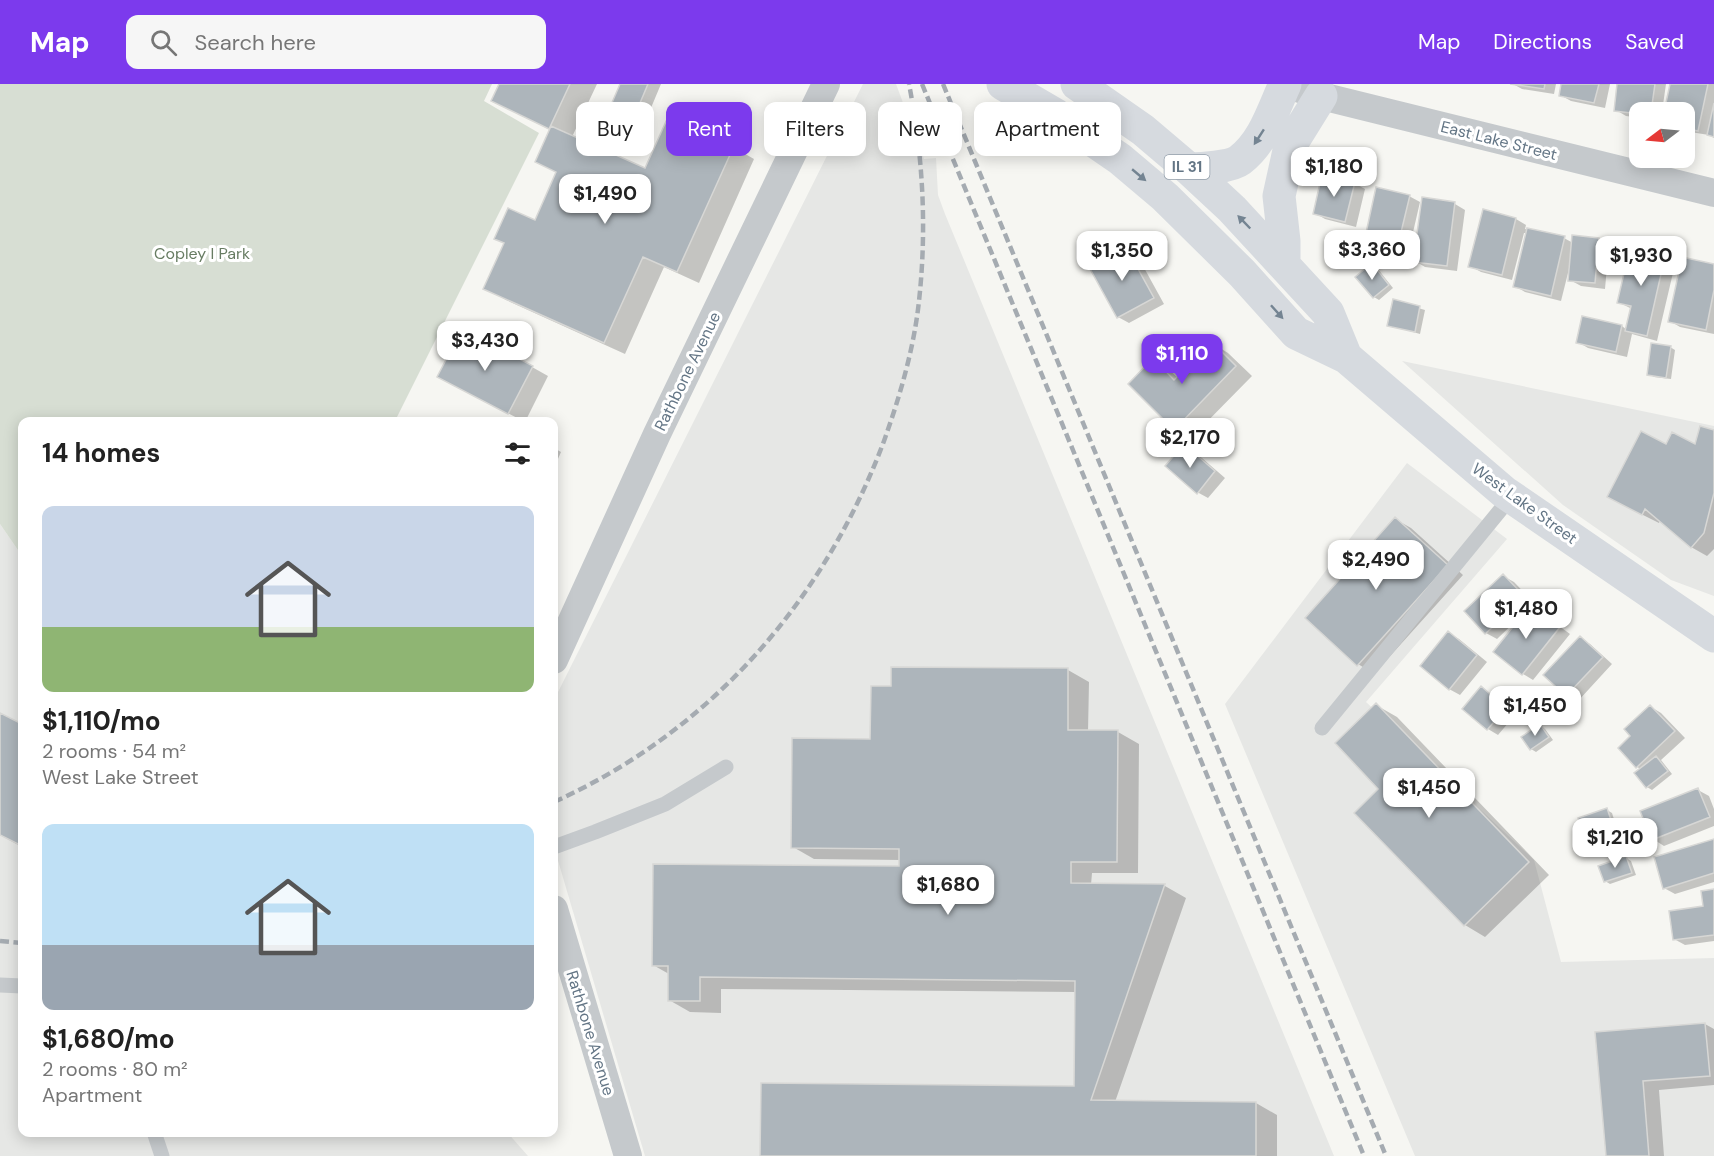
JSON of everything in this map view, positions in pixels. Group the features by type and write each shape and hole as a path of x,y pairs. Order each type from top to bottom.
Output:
{"main road":[{"name":"West Lake Street","path":"1004,84 1056,115 1120,159 1165,197 1206,236 1296,333 1346,357 1511,497 1714,636"},
{"name":"West Lake Street","path":"1077,84 1143,130 1190,169 1232,209 1328,314 1346,357"},
{"path":"1190,169 1203,169 1238,162 1261,138 1285,84"},
{"path":"1284,265 1279,196 1290,146 1321,96"}],"street":[{"name":"Rathbone Avenue","path":"558,651 657,434 825,84"},
{"name":"East Lake Street","path":"1285,84 1321,96 1714,193"},
{"name":"Rathbone Avenue","path":"558,922 628,1156"}],"lane":[{"path":"1322,728 1511,497"},
{"path":"558,846 666,804 726,767"},
{"path":"0,985 18,986"},
{"path":"156,1137 162,1156"}],"shaded area":[{"path":"863,84 896,84 903,102 878,102 878,156 936,158 938,195 945,214 1334,1156 645,1156 558,861 558,692 827,156 866,156 866,102 854,102"},
{"path":"1402,361 1714,426 1714,596 1671,580 1563,505"},
{"path":"1407,463 1507,539 1366,702 1534,860 1561,962 1714,958 1714,1156 1415,1156 1225,704"},
{"path":"0,524 18,550 18,1137 511,1137 528,1156 0,1156"}],"green space":[{"name":"Copley I Park","path":"0,84 492,84 484,101 539,133 397,417 18,417 18,550 0,524"}],"building":[{"path":"499,84 570,84 549,129 491,101"},
{"path":"620,84 648,84 640,102 612,102"},
{"path":"1510,84 1545,84 1544,89"},
{"path":"1561,84 1599,84 1594,103 1559,96"},
{"path":"1617,84 1655,84 1652,102 1629,102 1629,113 1614,111"},
{"path":"1670,84 1708,84 1698,131 1695,130 1695,102 1666,102"},
{"path":"1714,103 1714,137 1707,135"},
{"path":"666,121 666,156 729,156 677,272 643,257 604,343 483,289 504,243 494,239 508,208 535,220 556,172 535,162 551,126 576,137 576,156 618,156 645,168 650,156 654,156 654,148"},
{"path":"1322,174 1355,182 1345,222 1313,214"},
{"path":"1376,187 1410,195 1397,249 1364,242"},
{"path":"1422,197 1455,202 1447,266 1413,262"},
{"path":"1483,209 1516,218 1502,275 1468,267"},
{"path":"1527,228 1565,236 1551,296 1513,287"},
{"path":"1572,235 1599,238 1595,283 1568,281"},
{"path":"1631,244 1666,252 1647,336 1625,331 1631,306 1617,303"},
{"path":"1126,247 1154,298 1117,318 1089,267"},
{"path":"1682,257 1714,264 1714,290 1706,330 1668,322"},
{"path":"1372,263 1389,285 1373,298 1355,277"},
{"path":"1393,299 1420,306 1415,332 1387,326"},
{"path":"1582,316 1622,325 1616,352 1576,343"},
{"path":"462,329 533,366 508,414 437,377"},
{"path":"1212,342 1236,366 1174,430 1128,384 1153,358 1174,380"},
{"path":"1651,343 1671,346 1666,378 1647,375"},
{"path":"1700,426 1714,430 1714,493 1704,533 1691,548 1645,509 1642,515 1607,497 1641,431 1666,444 1672,432 1695,444"},
{"path":"1184,444 1215,471 1197,494 1165,466"},
{"path":"1395,517 1448,565 1357,666 1305,618"},
{"path":"1503,574 1525,597 1485,634 1464,611"},
{"path":"1531,604 1560,627 1522,675 1493,652"},
{"path":"1448,631 1477,655 1449,690 1420,666"},
{"path":"1580,636 1603,657 1566,696 1543,675"},
{"path":"891,667 1068,668 1068,730 1118,730 1117,862 1071,862 1071,883 1165,884 1091,1100 1256,1102 1256,1156 760,1156 761,1083 1074,1086 1075,981 700,977 700,1001 668,1001 668,966 652,966 653,864 899,866 899,849 791,848 792,738 870,739 871,686 891,686"},
{"path":"1481,686 1506,708 1487,730 1462,709"},
{"path":"1376,703 1529,862 1464,926 1354,813 1378,789 1335,743"},
{"path":"1650,705 1675,731 1636,768 1618,748 1630,736 1624,729"},
{"path":"0,713 18,722 18,844 0,835"},
{"path":"1540,724 1549,737 1530,750 1521,737"},
{"path":"1656,756 1668,771 1646,788 1634,773"},
{"path":"1698,788 1710,817 1652,840 1640,811"},
{"path":"1607,808 1616,835 1586,845 1578,818"},
{"path":"1714,839 1714,873 1663,889 1654,857"},
{"path":"1626,856 1632,873 1604,882 1598,866"},
{"path":"1714,889 1714,935 1673,940 1669,911 1703,906 1701,891"},
{"path":"1705,1023 1710,1076 1643,1081 1649,1156 1606,1156 1595,1032"}],"railway":[{"path":"558,800 611,773 663,738 712,699 755,655 795,607 829,555 859,500 884,441 901,389 914,336 919,301 923,246 922,192 918,138 909,84"},
{"path":"922,84 1364,1156"},
{"path":"943,84 1386,1156"},
{"path":"0,941 18,943"}]}
